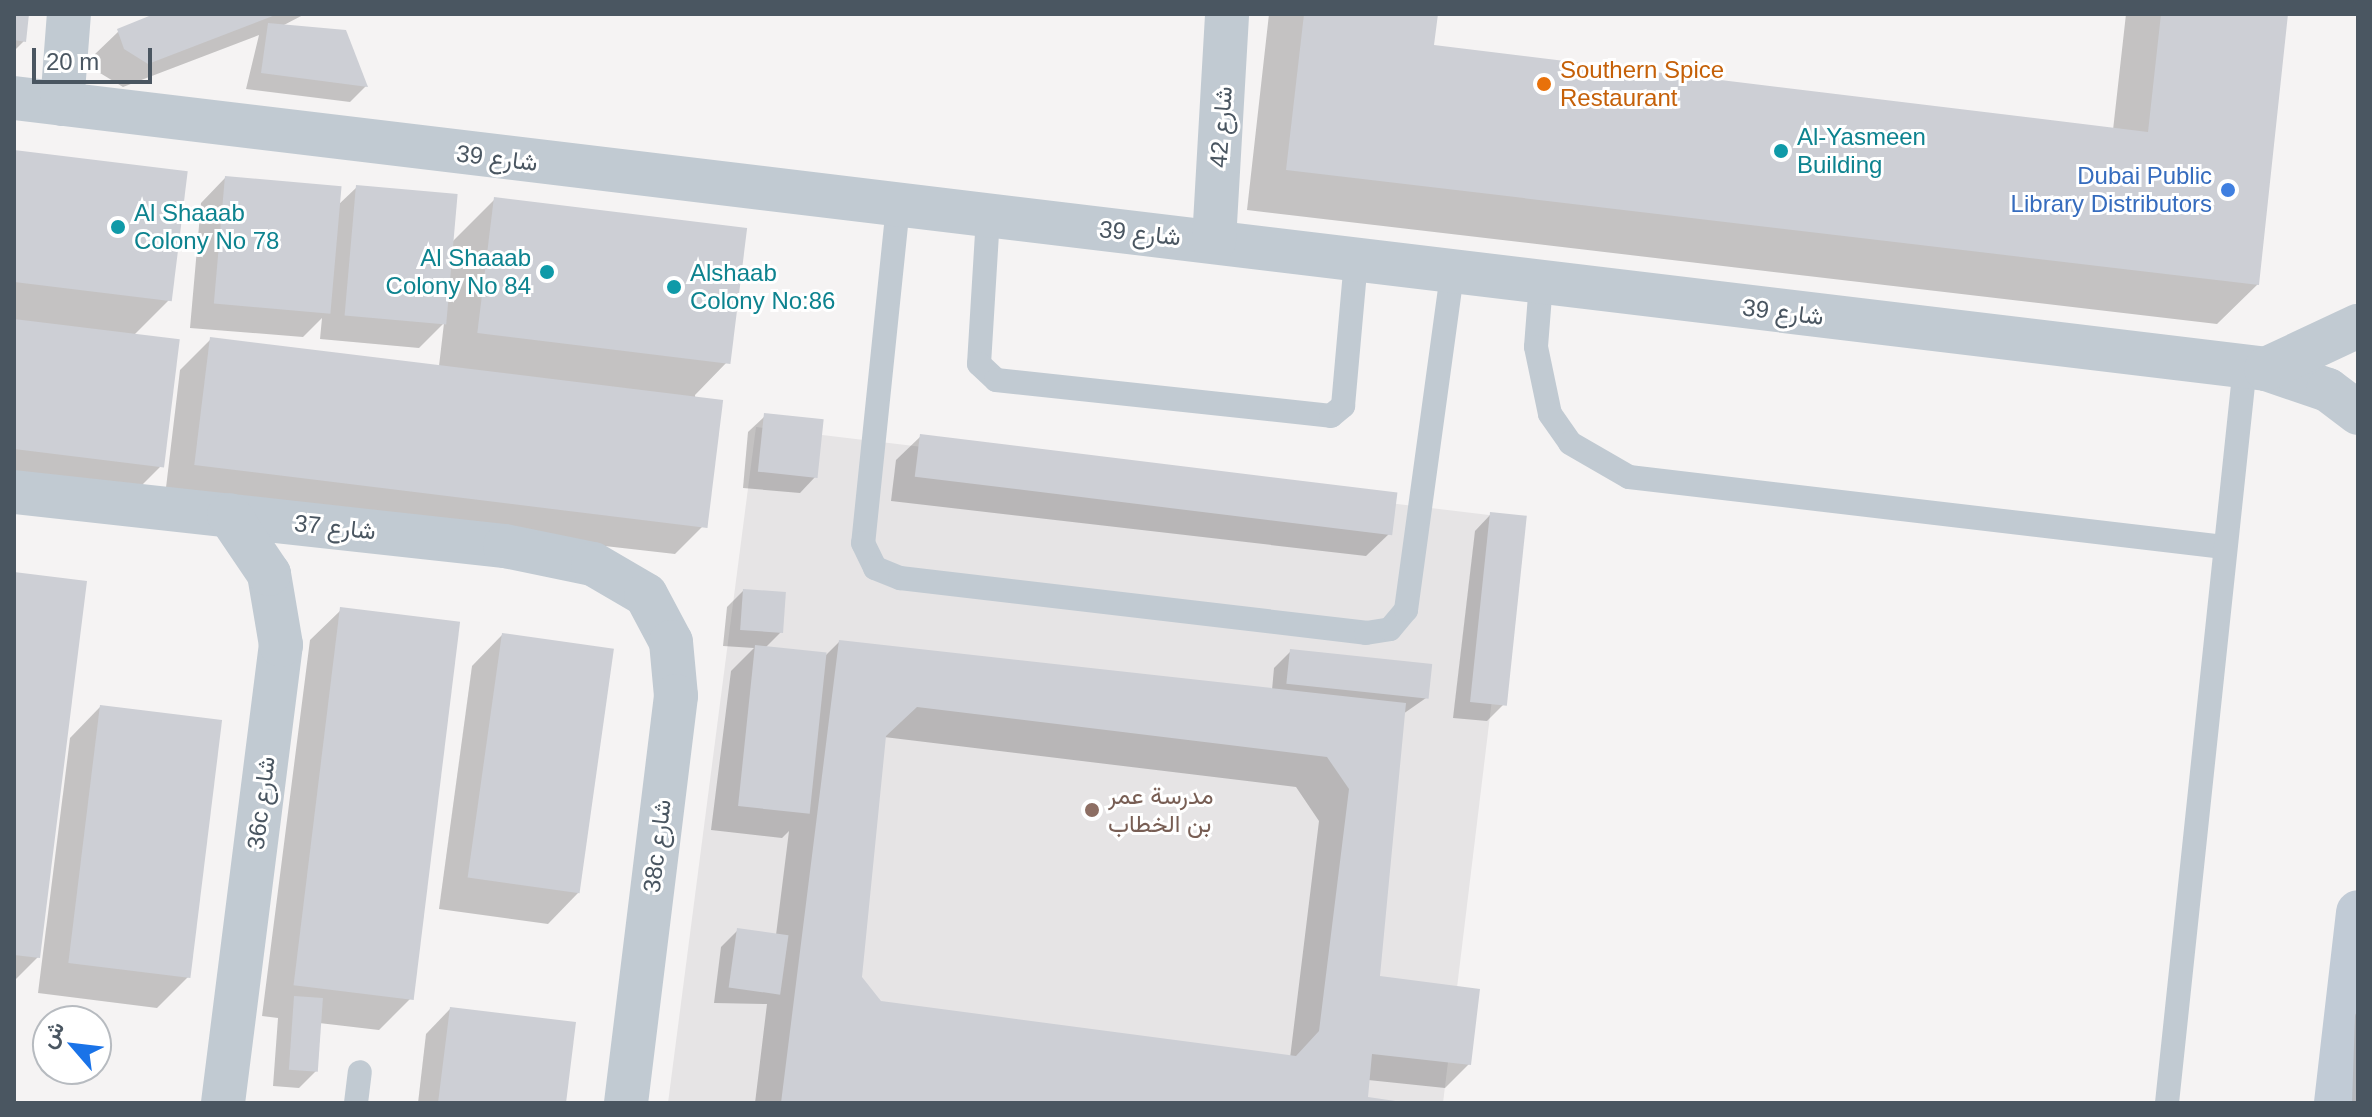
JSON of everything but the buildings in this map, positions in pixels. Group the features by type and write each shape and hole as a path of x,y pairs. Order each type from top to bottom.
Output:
{"main road":[{"path":"2336,1103 2358,912"}],"street":[{"path":"36,101 45,14"},
{"path":"36,101 69,14"},
{"name":"شارع 42","path":"1214,241 1227,14"},
{"name":"شارع 39","path":"36,101 2256,367 2328,390 2358,413"},
{"path":"2256,367 2358,326"},
{"name":"شارع 37","path":"14,492 564,556 593,564 646,595"},
{"name":"36c شارع","path":"223,1103 281,645 269,574 229,515"},
{"name":"38c شارع","path":"626,1103 676,696 671,642 646,595"}],"lane":[{"path":"898,206 863,543 875,568 900,578 1366,633 1390,629 1406,610 1452,272"},
{"path":"988,217 979,364 996,380 1331,416 1343,406 1356,260"},
{"path":"1541,283 1536,347 1550,414 1570,443 1629,477 2224,547"},
{"path":"2167,1103 2224,547 2256,367"},
{"path":"356,1103 360,1072"}],"shaded area":[{"name":"مدرسة عمر بن الخطاب","path":"756,427 1514,518 1443,1103 668,1103"}],"railway":[{"path":"2355,1103 2358,1016"}],"place":[{"name":"Southern Spice Restaurant","path":"1544,84"},
{"name":"Al-Yasmeen Building","path":"1781,151"},
{"name":"Dubai Public Library Distributors","path":"2228,190"},
{"name":"Al Shaaab Colony No 78","path":"118,227"},
{"name":"Al Shaaab Colony No 84","path":"547,272"},
{"name":"Alshaab Colony No:86","path":"674,287"},
{"name":"مدرسة عمر بن الخطاب","path":"1092,810"}]}
